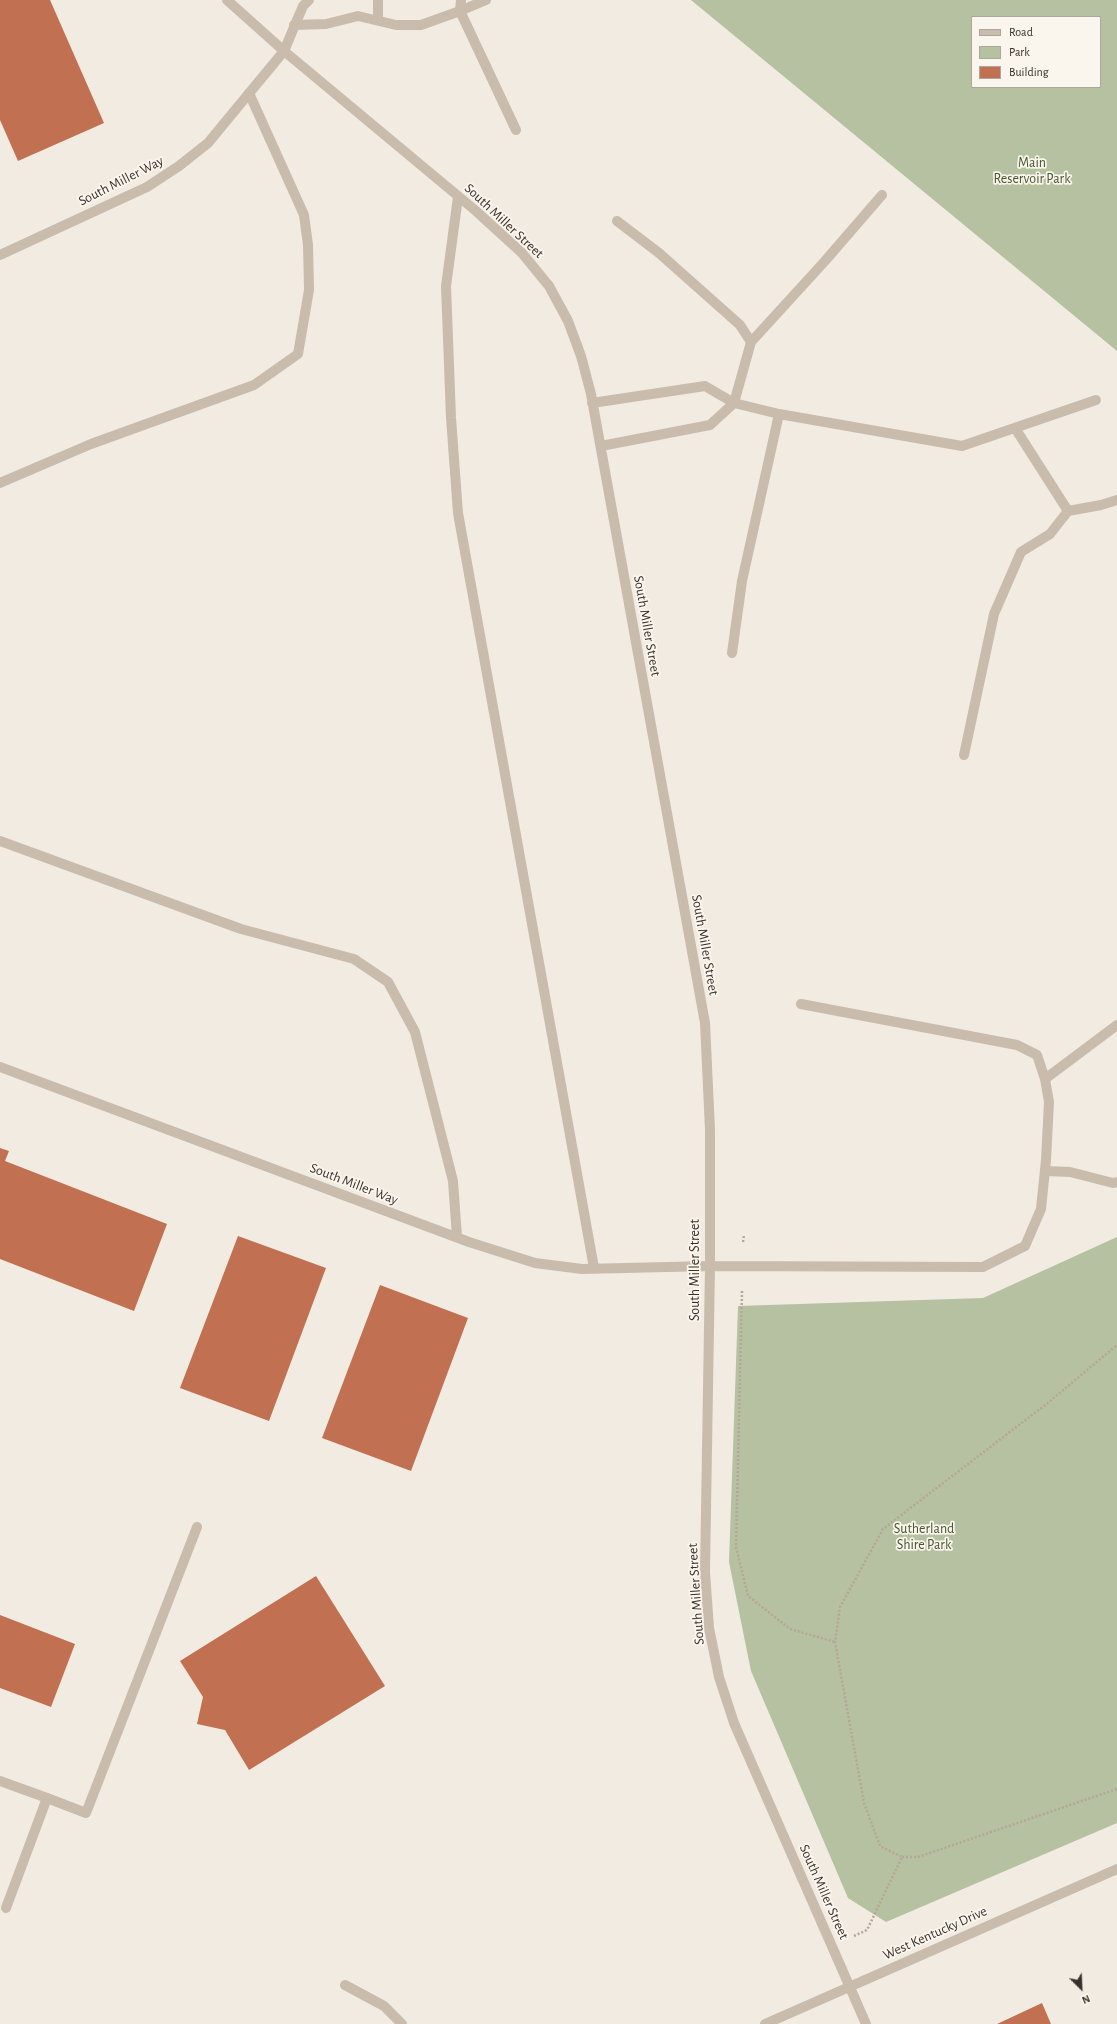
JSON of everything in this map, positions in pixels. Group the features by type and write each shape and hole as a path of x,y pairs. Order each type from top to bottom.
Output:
{"street":[{"name":"South Miller Street","path":"227,0 284,51 458,197 522,253 549,286 568,321 581,356 601,446 705,1023 710,1130 710,1266 706,1572 709,1628 718,1677 734,1723 866,2024"},
{"name":"South Miller Way","path":"0,255 147,187 179,166 208,143 284,51 303,6 309,0"},
{"path":"378,0 378,20"},
{"path":"461,0 460,11 516,130"},
{"path":"294,25 326,24 358,16 396,25 422,25 486,0"},
{"path":"0,483 91,444 254,385 298,354 309,290 308,245 304,215 248,93"},
{"path":"601,446 710,425 734,403 751,342 824,262 882,195"},
{"path":"458,197 446,286 451,418 458,513 594,1268"},
{"path":"616,221 658,253 740,325 751,342"},
{"path":"592,404 705,386 734,403 779,414 962,446 1096,400"},
{"path":"732,653 742,581 779,414"},
{"path":"1015,428 1068,511"},
{"path":"964,755 997,607 1021,552 1050,534 1068,511 1101,505 1117,500"},
{"path":"0,841 241,929 354,959 388,982 415,1032 453,1181 456,1237"},
{"name":"South Miller Way","path":"0,1067 456,1237 535,1263 594,1268 710,1266 983,1267 1025,1246 1041,1209 1045,1171 1049,1102 1046,1078 1037,1055 1017,1045 801,1004"},
{"path":"1046,1078 1117,1025"},
{"path":"1045,1171 1070,1172 1113,1183 1117,1182"},
{"path":"0,1781 86,1813 198,1527"},
{"path":"6,1908 47,1798"},
{"name":"West Kentucky Drive","path":"765,2024 1117,1869"},
{"path":"345,1985 384,2006 402,2024"}],"path":[{"path":"743,1308 736,1547 748,1596 790,1629 835,1642"},
{"path":"1117,1345 1049,1402 883,1529 840,1607 835,1642 864,1802 880,1846 902,1857 918,1858 1117,1789"},
{"path":"832,1946 867,1930 902,1857"}],"green space":[{"name":"Main Reservoir Park","path":"691,0 1117,0 1117,351"},
{"name":"Sutherland Shire Park","path":"1117,1237 1117,1823 886,1922 848,1898 751,1671 729,1562 738,1306 983,1298"}],"building":[{"path":"0,0 50,0 104,123 18,161 0,120"},
{"path":"0,1148 9,1151 5,1161 167,1224 134,1311 0,1259"},
{"path":"238,1236 326,1268 269,1421 180,1388"},
{"path":"380,1285 468,1318 411,1471 322,1438"},
{"path":"316,1576 385,1686 249,1770 225,1730 197,1724 203,1697 180,1661"},
{"path":"0,1615 75,1644 51,1707 0,1688"},
{"path":"1042,2003 1051,2024 997,2024"}]}
